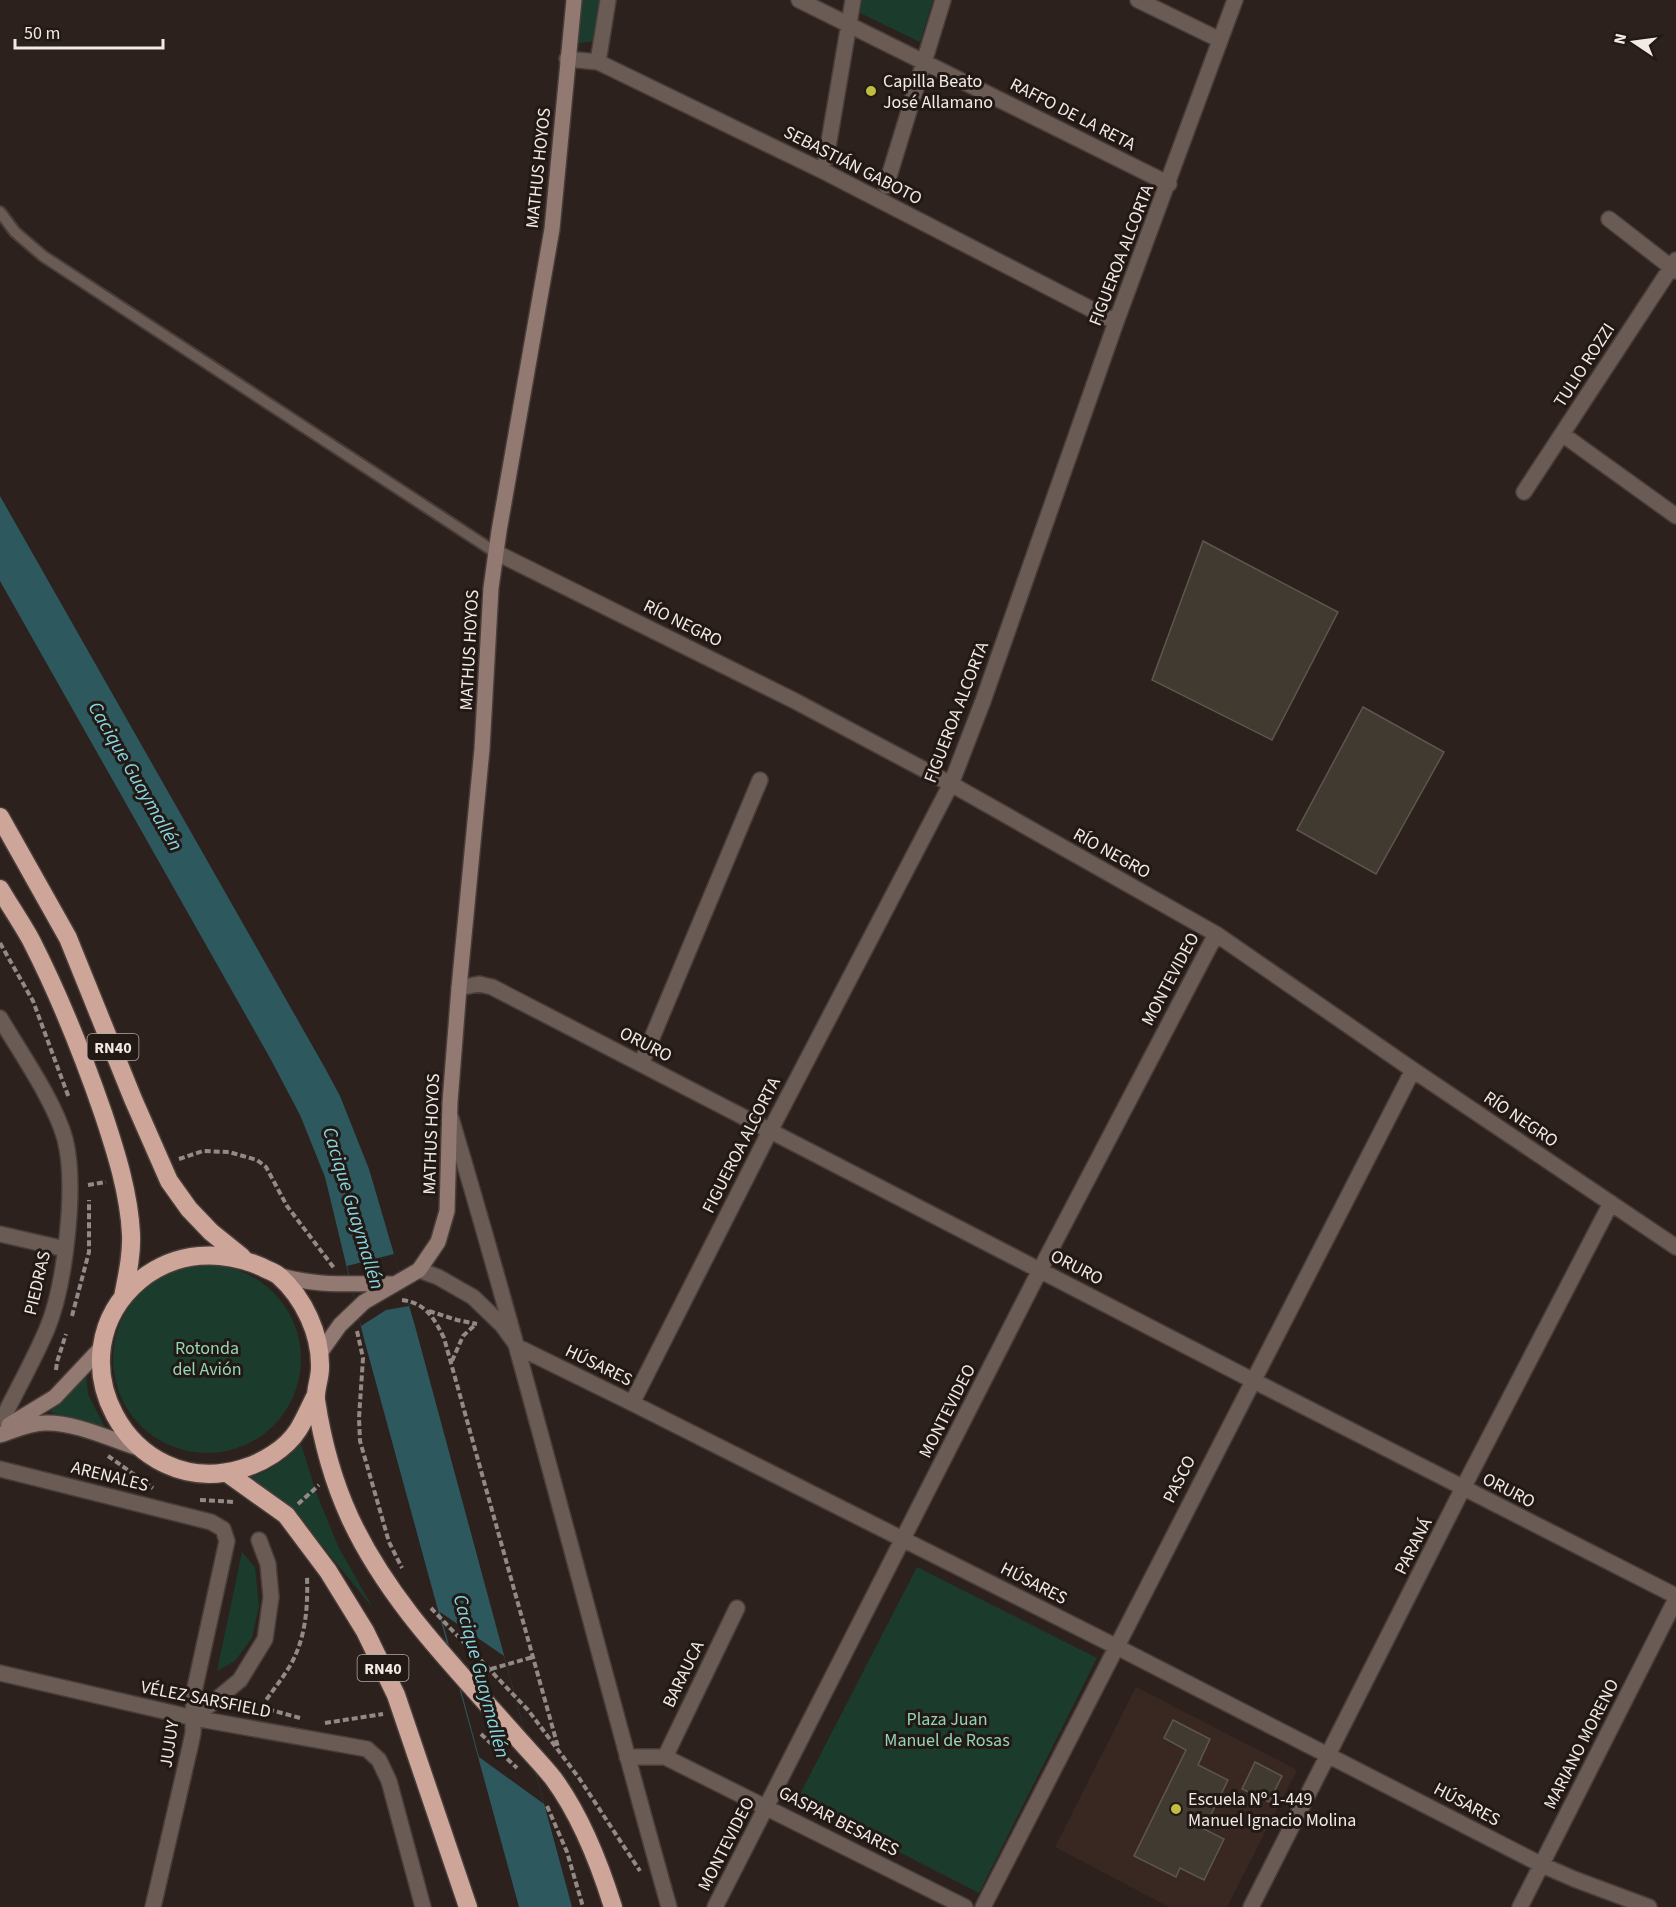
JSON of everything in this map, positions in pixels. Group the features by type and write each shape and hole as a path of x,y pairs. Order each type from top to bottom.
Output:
{"highway":[{"name":"RN40","path":"0,817 69,938 133,1099 169,1182 189,1209 211,1232 246,1260 278,1275 298,1298 313,1324 320,1353 316,1395 322,1434 348,1515 369,1555 393,1593 420,1629 553,1779 578,1818 601,1869 613,1907"},
{"name":"RN40","path":"0,889 30,940 61,1005 89,1073 125,1185 131,1234 130,1262 123,1299 110,1322 102,1347 101,1370 104,1393 112,1414 125,1433 141,1449 165,1465 193,1473 227,1473 286,1515 328,1571 365,1631 396,1695 468,1907"},
{"path":"123,1299 138,1282 157,1268 178,1259 201,1255 224,1255 246,1260"},
{"path":"227,1473 254,1465 278,1451 298,1431 316,1395"}],"main road":[{"name":"MATHUS HOYOS","path":"320,1353 340,1324 357,1308 419,1270 438,1242 447,1211 449,1113 482,749 491,588 495,552 552,228 574,0"},
{"name":"MATHUS HOYOS","path":"278,1275 310,1283 397,1282"},
{"path":"0,1431 44,1405 102,1347"},
{"path":"0,1435 28,1425 64,1424 141,1449"}],"street":[{"path":"598,62 608,0"},
{"name":"RAFFO DE LA RETA","path":"799,0 1169,184"},
{"path":"826,159 853,0"},
{"path":"886,186 944,0"},
{"path":"1138,0 1220,39"},
{"name":"FIGUEROA ALCORTA","path":"632,1403 770,1131 951,784 983,700 1116,322 1169,184 1235,0"},
{"name":"SEBASTIÁN GABOTO","path":"567,59 598,62 826,173 1116,322"},
{"path":"1609,219 1674,266"},
{"name":"TULIO ROZZI","path":"1524,492 1674,266"},
{"path":"1562,434 1676,516"},
{"name":"RÍO NEGRO","path":"495,552 795,701 951,784 1216,934 1676,1247"},
{"path":"641,1064 760,780"},
{"name":"MONTEVIDEO","path":"715,1907 1040,1270 1216,934"},
{"name":"ORURO","path":"459,988 479,984 492,987 1676,1597"},
{"name":"PIEDRAS","path":"0,1018 55,1115 65,1140 70,1204 60,1281 48,1328 0,1424"},
{"name":"PASCO","path":"983,1907 1115,1646 1413,1070"},
{"path":"449,1113 518,1347 669,1907"},
{"name":"PARANÁ","path":"1251,1907 1330,1755 1463,1488 1611,1203"},
{"path":"0,1234 65,1249"},
{"name":"HÚSARES","path":"419,1270 438,1277 472,1297 502,1325 518,1347 904,1539 1574,1880 1649,1907"},
{"name":"ARENALES","path":"0,1469 211,1522"},
{"name":"JUJUY","path":"153,1907 190,1747 194,1719 194,1692 227,1541 223,1529 211,1522"},
{"path":"194,1719 240,1680 265,1639 271,1597 268,1564 259,1540"},
{"name":"MARIANO MORENO","path":"1520,1907 1676,1597"},
{"name":"BARAUCA","path":"664,1757 737,1608"},
{"name":"VÉLEZ SARSFIELD","path":"0,1673 194,1719 367,1749 379,1760 389,1781 423,1907"},
{"name":"GASPAR BESARES","path":"627,1757 664,1757 964,1907"}],"lane":[{"path":"0,213 15,232 43,256 495,552"}],"path":[{"path":"0,943 33,1001 70,1103"},
{"path":"70,1320 89,1252 87,1176"},
{"path":"407,1300 429,1311 444,1338 559,1750"},
{"path":"429,1311 476,1324 502,1325"},
{"path":"452,1362 463,1336 476,1324"},
{"path":"59,1392 57,1362 67,1331"},
{"path":"107,1456 158,1491"},
{"path":"286,1515 333,1473"},
{"path":"196,1500 237,1502 242,1505"},
{"path":"306,1719 267,1709 264,1703 291,1664 299,1645 306,1619 307,1576 312,1583"},
{"path":"442,1619 514,1696"},
{"path":"491,1669 533,1657"},
{"path":"380,1704 388,1724"},
{"path":"316,1721 324,1723 384,1714"},
{"path":"481,1734 523,1774"},
{"path":"544,1798 567,1852 583,1907"}],"shaded area":[{"name":"Escuela Nº 1-449 Manuel Ignacio Molina","path":"1136,1687 1297,1770 1227,1907 1169,1907 1055,1847"}],"green space":[{"path":"580,0 602,0 595,41 574,44"},
{"path":"862,0 933,0 920,42 860,13"},
{"name":"Rotonda del Avión","path":"216,1265 243,1272 274,1292 294,1323 300,1341 300,1377 294,1395 274,1426 243,1446 225,1452 198,1453 163,1442 147,1432 134,1419 120,1395 114,1377 113,1350 124,1315 134,1299 147,1286 171,1272 189,1266"},
{"path":"86,1373 88,1394 106,1430 50,1412"},
{"path":"301,1444 317,1495 339,1548 373,1608 293,1510 251,1477 278,1464"},
{"path":"242,1552 255,1567 259,1606 252,1638 235,1661 217,1671"},
{"name":"Plaza Juan Manuel de Rosas","path":"917,1567 1097,1658 979,1893 797,1800"}],"water":[{"name":"Cacique Guaymallén","path":"0,496 340,1096 369,1169 415,1326 572,1907 519,1907 364,1339 325,1177 300,1115 270,1058 0,581"}],"pier":[{"path":"394,1254 409,1306 386,1310 361,1326 347,1266"},
{"path":"440,1612 504,1656 544,1804 479,1757"}],"building":[{"path":"1203,541 1338,612 1272,740 1152,680"},
{"path":"1363,707 1444,752 1376,874 1297,830"},
{"path":"1173,1720 1210,1739 1198,1765 1228,1780 1204,1829 1224,1839 1204,1880 1180,1868 1176,1877 1134,1856 1186,1750 1164,1738"},
{"path":"1255,1762 1282,1776 1269,1802 1242,1789"}],"place":[{"name":"Capilla Beato José Allamano","path":"871,91"},
{"name":"Escuela Nº 1-449 Manuel Ignacio Molina","path":"1176,1809"}]}
